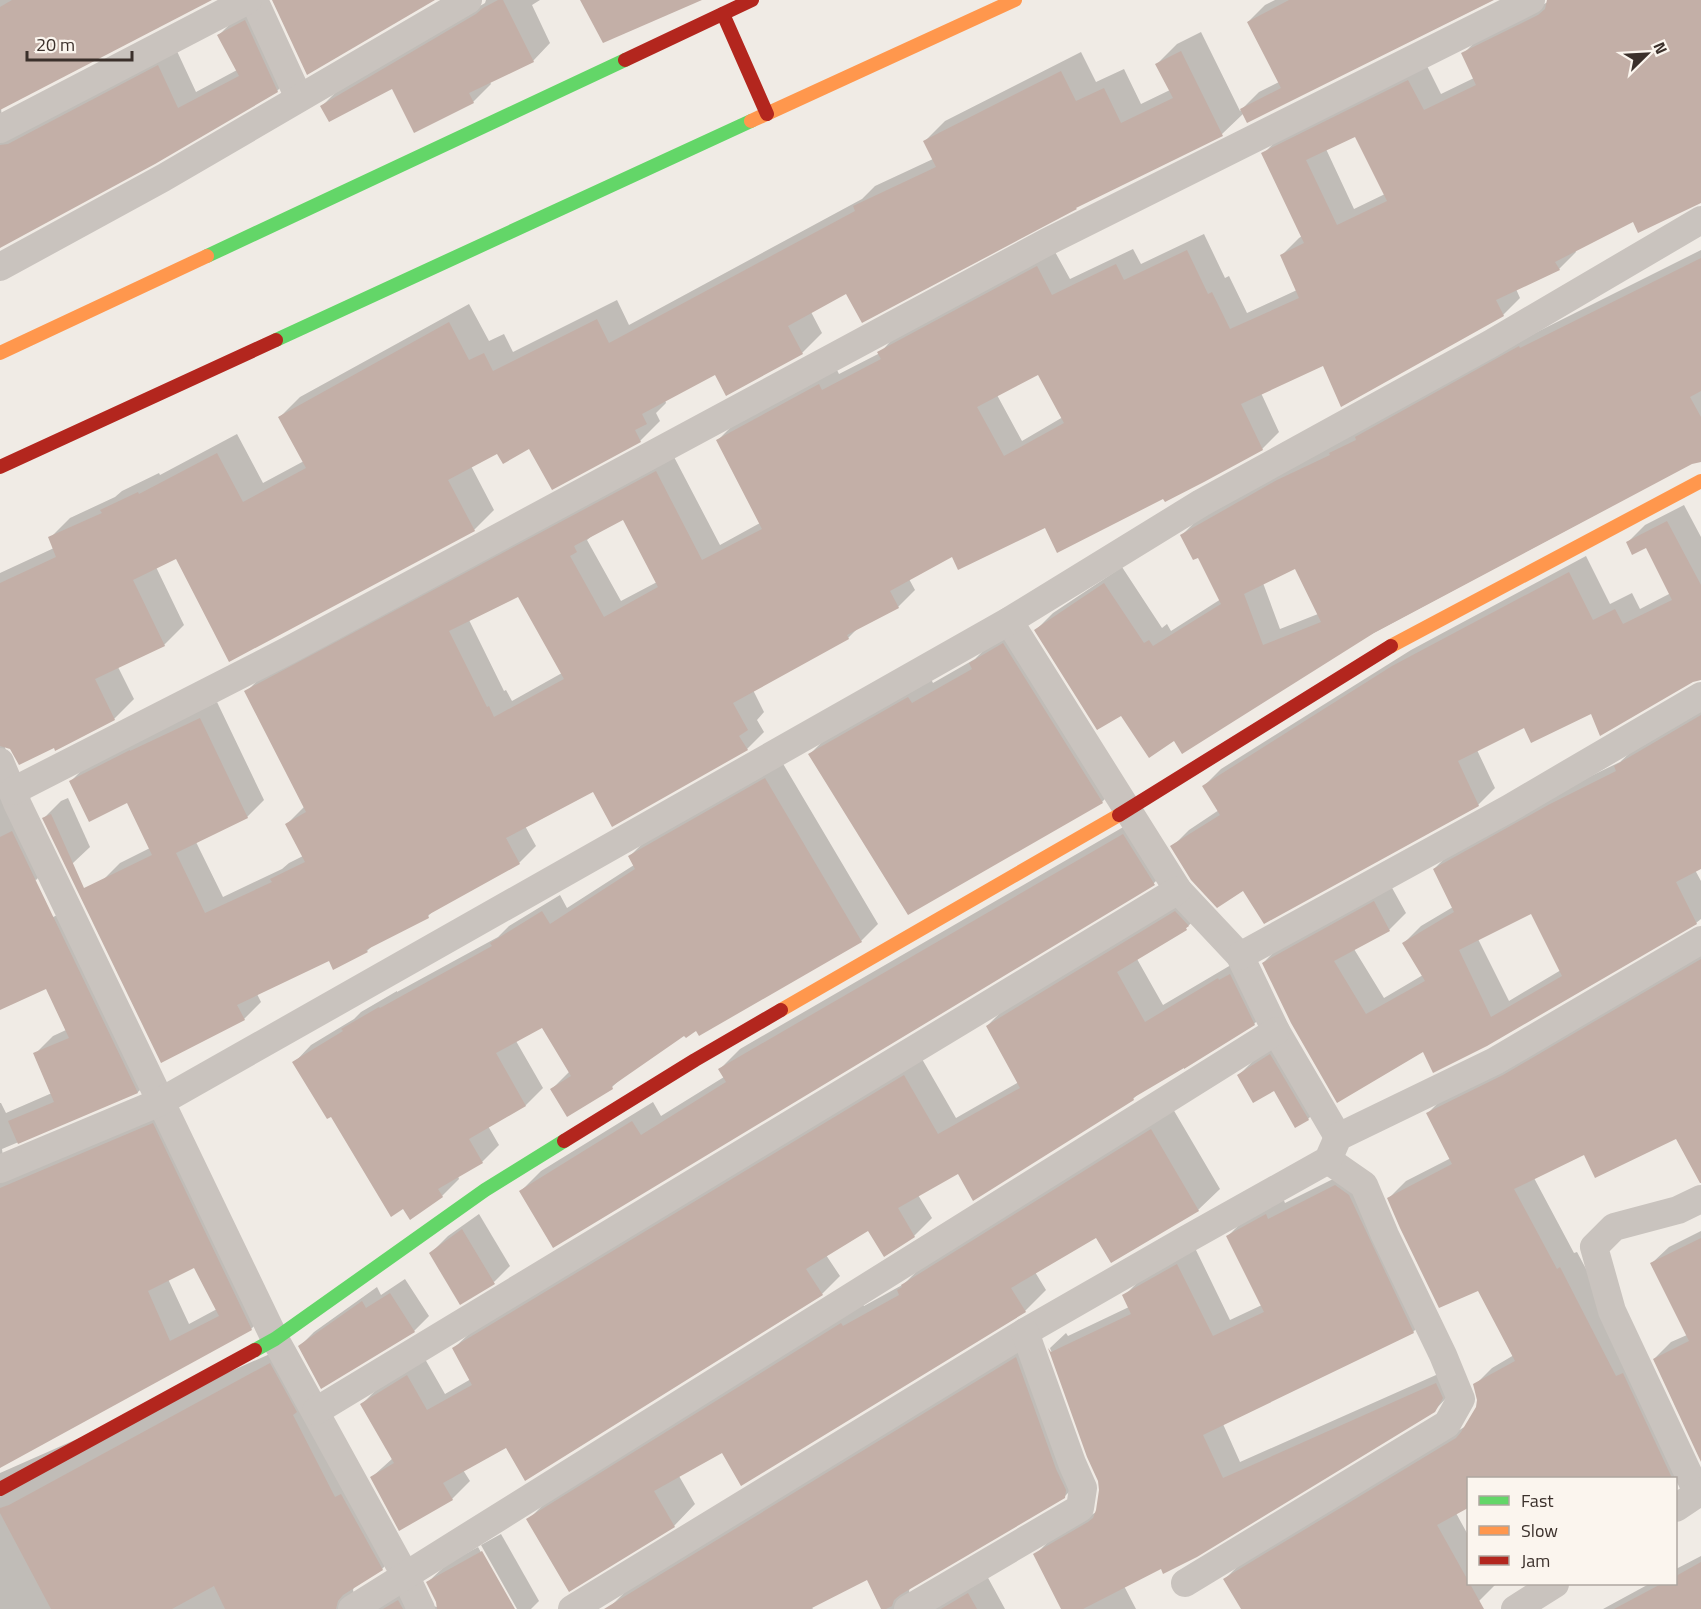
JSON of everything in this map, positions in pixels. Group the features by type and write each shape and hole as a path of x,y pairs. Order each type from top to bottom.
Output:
{"street":[{"path":"0,129 248,0"},
{"path":"254,0 299,98"},
{"path":"0,267 163,177 468,0"},
{"path":"0,353 752,0"},
{"path":"0,467 1015,0"},
{"path":"10,804 1045,243 1531,0"},
{"path":"723,14 767,114"},
{"path":"0,1169 160,1102 1009,621 1201,503 1490,344 1701,220"},
{"path":"0,1489 275,1339 495,1183 695,1060 1128,810 1383,650 1701,481"},
{"path":"1009,621 1178,890 1240,956 1333,1149 1364,1185 1461,1399 1447,1424 1185,1583"},
{"path":"1240,956 1508,809 1701,696"},
{"path":"0,762 10,804 160,1102 275,1339 405,1575 421,1609"},
{"path":"316,1411 1178,890"},
{"path":"572,1609 1024,1332 1187,1239 1333,1149 1495,1061 1701,940"},
{"path":"352,1609 1276,1031"},
{"path":"1691,1498 1612,1311 1594,1247 1614,1227 1678,1210 1701,1199"},
{"path":"908,1609 1080,1508 1083,1488 1024,1332"},
{"path":"1515,1609 1553,1585"}],"building":[{"path":"12,0 212,0 0,110 0,7"},
{"path":"272,0 435,0 307,75"},
{"path":"498,0 503,0 534,62 469,93 474,103 414,133 392,89 329,122 320,106"},
{"path":"580,0 702,0 603,43"},
{"path":"1289,0 1494,0 1247,123 1240,109 1281,88 1247,22"},
{"path":"1547,0 1701,0 1701,203 1638,233 1633,222 1555,262 1560,270 1496,300 1504,316 1341,407 1323,366 1241,404 1263,450 1165,502 1163,499 1057,553 1045,528 958,570 952,557 890,591 899,608 847,635 849,639 733,703 748,730 739,736 748,750 612,827 593,792 506,838 520,864 428,915 429,918 366,950 368,952 333,970 329,961 237,1005 245,1020 161,1063 42,818 51,814 84,888 152,855 127,803 89,822 69,781 200,718 248,818 176,853 205,913 272,882 270,879 305,862 285,824 306,812 244,691 656,471 702,560 762,529 716,440 819,384 822,390 881,359 877,352 1037,266 1052,295 1116,264 1124,280 1187,250 1208,294 1212,292 1230,329 1299,298 1280,255 1304,243 1261,153 1408,80 1424,110 1476,85 1461,53 1538,15 1545,9","holes":["1355,137 1387,201 1337,225 1306,160","1038,375 1064,423 1004,456 977,407","623,520 658,587 604,617 570,556 577,552 574,546","518,597 564,679 494,717 449,631"]},
{"path":"245,20 278,92 155,164 0,248 0,145 8,144 158,65 178,108 239,76 217,35"},
{"path":"1181,51 1223,136 1076,208 862,323 846,294 788,326 803,354 726,396 715,375 642,414 647,424 635,430 641,442 552,490 529,449 503,464 497,454 448,480 475,531 229,662 176,559 133,580 165,646 95,679 115,720 55,751 54,748 19,765 10,749 0,746 0,583 56,557 48,537 102,513 100,510 138,492 139,494 217,453 243,502 306,468 278,417 449,322 469,360 484,353 493,371 597,319 609,343 855,211 853,206 936,167 923,141 1061,71 1076,101 1104,88 1121,123 1173,98 1155,64"},
{"path":"1701,258 1701,391 1690,397 1701,417 1701,462 1692,464 1374,633 1182,754 1174,741 1149,758 1121,716 1097,730 1034,630 1104,583 1144,643 1149,640 1153,646 1221,604 1198,558 1193,560 1180,535 1277,480 1330,455 1329,453 1356,440 1355,437 1519,346 1520,348","holes":["1295,569 1321,622 1263,645 1244,594"]},
{"path":"1667,521 1701,585 1701,680 1693,682 1600,736 1591,714 1531,743 1524,728 1458,761 1479,806 1264,924 1243,891 1217,908 1191,880 1170,846 1220,815 1202,786 1392,666 1569,572 1593,620 1615,609 1623,624 1672,600 1646,548 1632,555 1626,542"},
{"path":"1003,643 1103,803 908,915 808,754 908,697 912,703 972,669 969,663"},
{"path":"1701,715 1701,869 1676,882 1697,924 1487,1046 1433,1073 1423,1052 1337,1103 1291,1023 1262,963 1374,901 1390,931 1334,961 1366,1014 1425,981 1402,943 1454,912 1433,869 1550,804 1616,771 1614,766","holes":["1531,914 1562,976 1491,1017 1459,950"]},
{"path":"765,778 862,942 699,1036 696,1031 686,1038 684,1036 612,1086 613,1089 567,1117 550,1089 571,1076 542,1028 496,1053 526,1106 469,1139 483,1163 438,1189 443,1197 410,1220 403,1209 391,1217 331,1117 327,1119 292,1062 343,1031 341,1029 492,946 490,943 542,911 550,924 635,869 628,856"},
{"path":"12,831 138,1093 18,1144 8,1121 54,1102 33,1053 69,1038 46,989 0,1010 0,837"},
{"path":"1123,834 1155,885 553,1248 519,1191 632,1121 641,1135 726,1082 718,1069"},
{"path":"1175,911 1189,926 1187,930 1117,972 1145,1022 1218,978 1219,980 1230,974 1255,1025 1133,1098 1134,1100 973,1201 958,1174 898,1208 915,1237 884,1257 868,1231 806,1269 823,1295 525,1481 506,1448 443,1483 453,1500 399,1531 370,1477 394,1463 360,1404 407,1375 427,1410 472,1385 452,1348 904,1075 938,1134 1020,1088 986,1026"},
{"path":"1701,959 1701,1183 1676,1139 1595,1178 1584,1155 1514,1189 1557,1269 1560,1267 1616,1376 1623,1373 1672,1477 1467,1477 1467,1509 1437,1525 1467,1579 1467,1585 1471,1585 1484,1609 1241,1609 1223,1579 1456,1438 1476,1407 1477,1400 1473,1384 1515,1361 1478,1291 1439,1308 1387,1198 1452,1164 1426,1113 1503,1075"},
{"path":"1270,1054 1309,1120 1295,1128 1274,1091 1253,1103 1237,1075"},
{"path":"153,1123 252,1330 0,1468 0,1188","holes":["194,1268 219,1316 170,1341 148,1291"]},
{"path":"1151,1129 1199,1211 1111,1263 1096,1238 1011,1288 1026,1312 741,1486 722,1453 654,1491 675,1527 569,1592 526,1519 841,1323 843,1326 899,1295 897,1290 902,1287 901,1285"},
{"path":"1335,1185 1349,1195 1414,1333 1203,1435 1223,1478 1436,1383 1443,1398 1435,1412 1197,1557 1163,1574 1161,1569 1083,1609 1061,1609 1033,1554 1093,1518 1099,1490 1098,1481 1087,1457 1048,1348 1051,1352 1131,1314 1122,1295 1177,1264 1213,1336 1264,1312 1226,1236 1266,1214 1268,1219"},
{"path":"462,1229 495,1284 460,1305 429,1253"},
{"path":"1701,1238 1701,1462 1653,1359 1689,1341 1650,1263"},
{"path":"390,1293 415,1332 321,1389 298,1346 362,1301 366,1308"},
{"path":"1016,1357 1056,1469 1066,1490 1065,1498 900,1595 894,1600 892,1606 881,1609 867,1580 810,1609 604,1609"},
{"path":"270,1363 297,1412 293,1415 335,1497 341,1494 383,1570 343,1595 336,1609 225,1609 214,1586 172,1609 51,1609 0,1513 0,1508"},
{"path":"482,1551 515,1609 437,1609 426,1582"},
{"path":"1701,1562 1701,1609 1614,1609 1659,1585 1677,1585 1677,1575"},
{"path":"968,1593 977,1609 941,1609"},
{"path":"398,1600 403,1609 383,1609"}],"traffic: fast":[{"path":"207,256 625,60"},
{"path":"276,340 751,121"},
{"path":"255,1350 275,1339 485,1190 564,1141"}],"traffic: slow":[{"path":"751,121 1015,0"},
{"path":"0,353 207,256"},
{"path":"1391,646 1701,481"},
{"path":"781,1010 1119,815"}],"traffic: jam":[{"path":"625,60 752,0"},
{"path":"723,14 767,114"},
{"path":"0,467 276,340"},
{"path":"1119,815 1391,646"},
{"path":"564,1141 781,1010"},
{"path":"0,1489 255,1350"}]}
